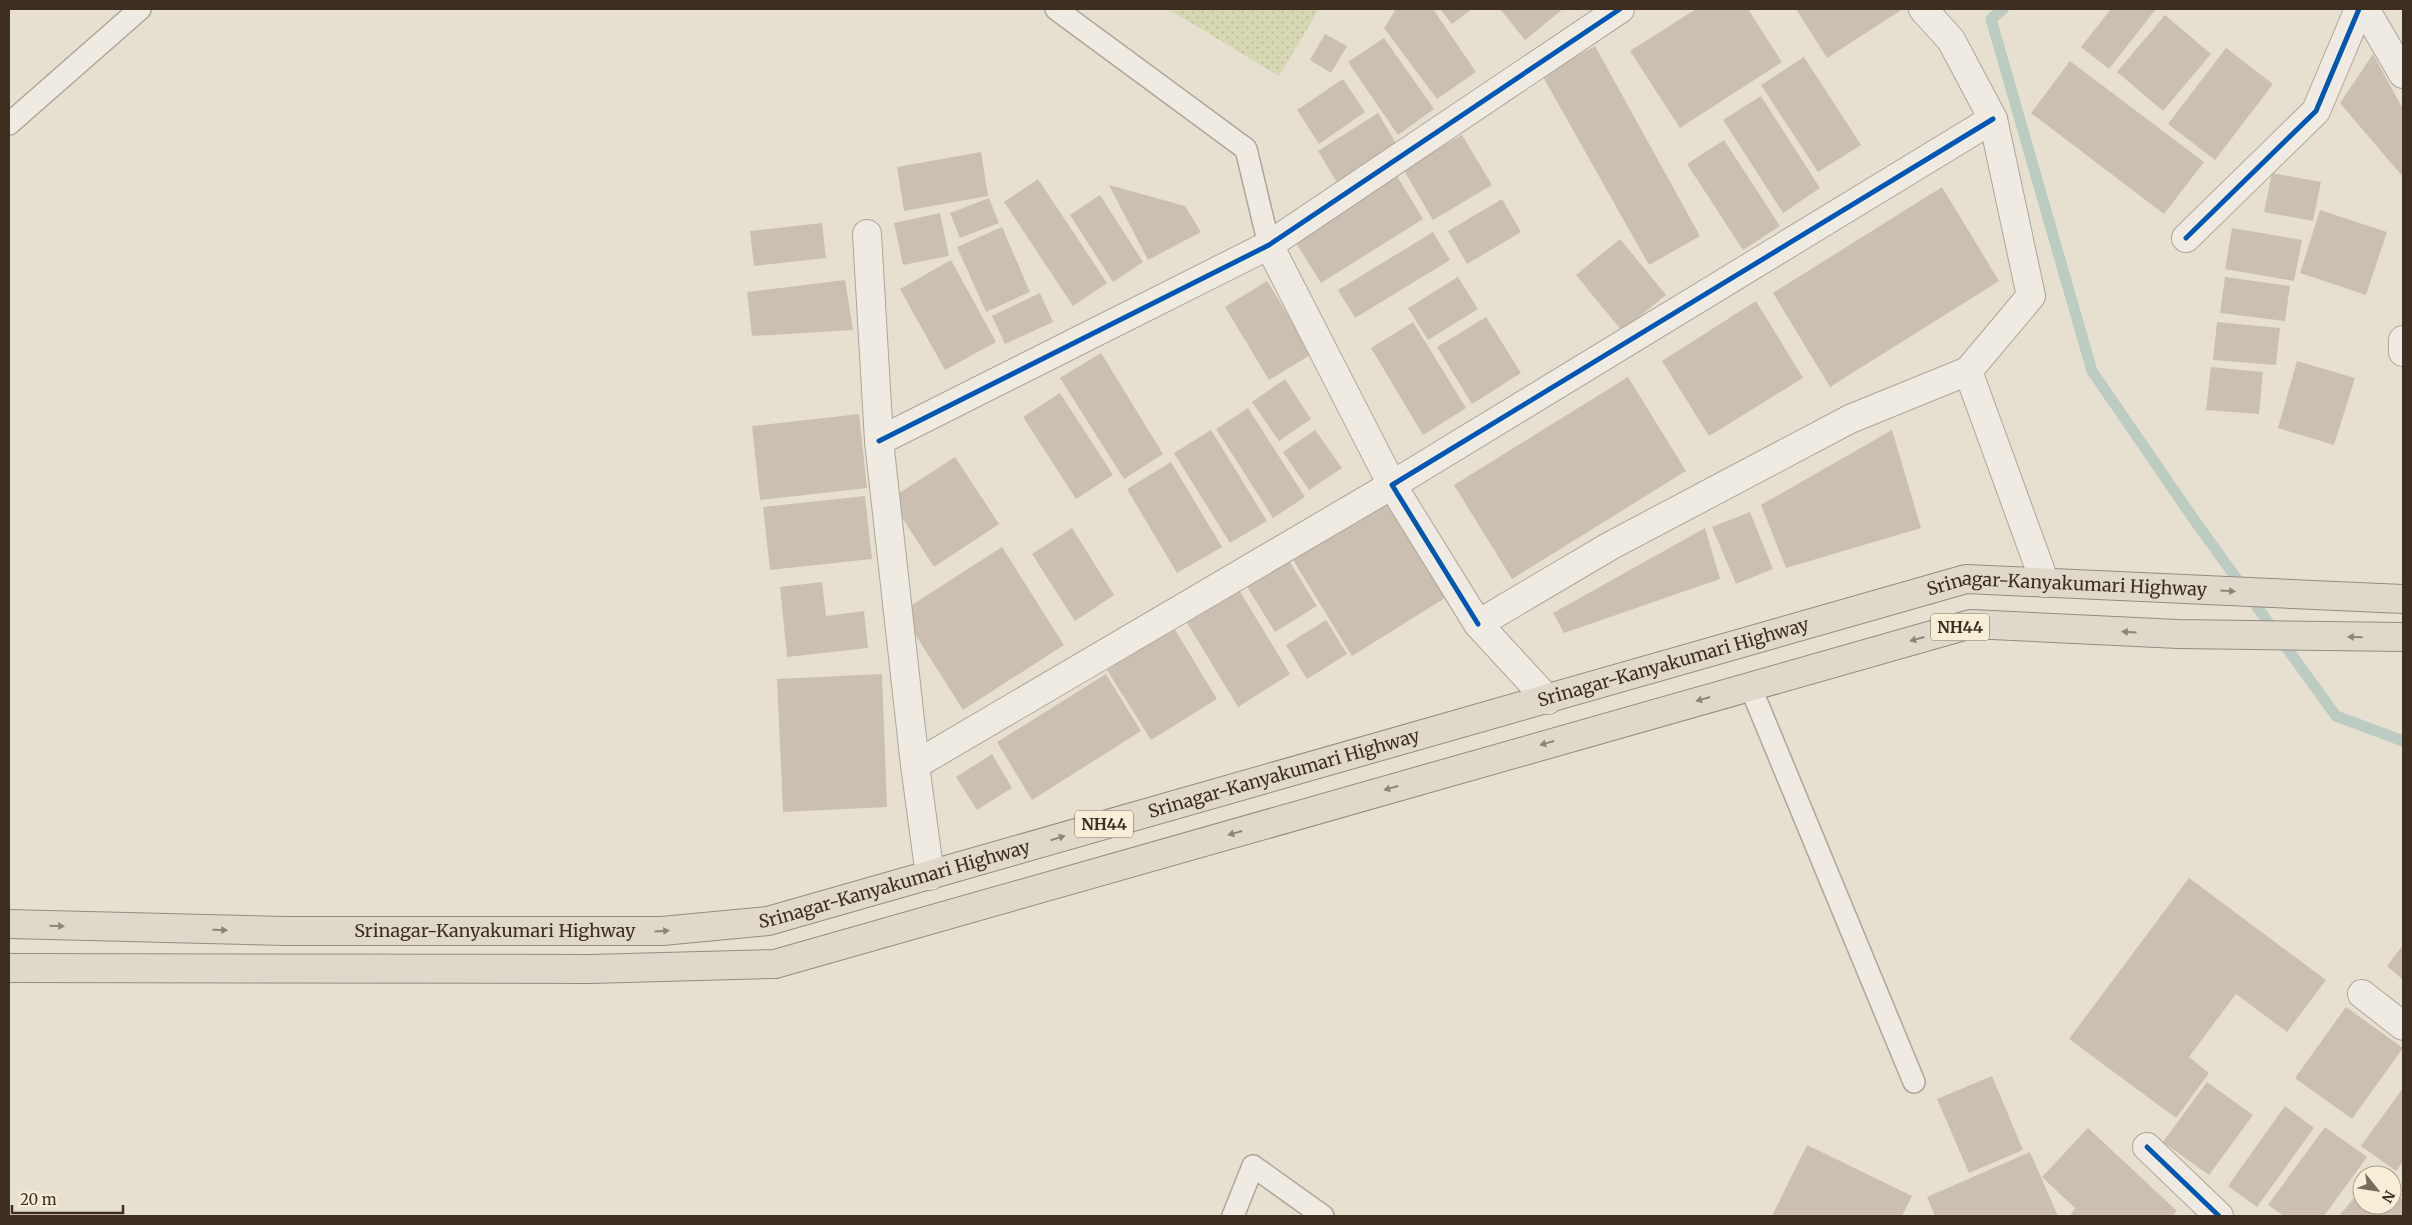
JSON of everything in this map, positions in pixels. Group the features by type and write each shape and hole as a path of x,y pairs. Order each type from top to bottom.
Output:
{"highway":[{"name":"Srinagar-Kanyakumari Highway","path":"9,924 286,931 662,931 768,921 930,876 1138,814 1548,700 1966,579 2403,600"},
{"name":"Srinagar-Kanyakumari Highway","path":"9,968 590,970 775,964 1971,624 2178,634 2403,637"}],"street":[{"path":"879,441 1269,245 1620,9"},
{"path":"1478,624 1610,546 1850,418 1968,371 2031,296 1993,119 1951,40 1923,9"},
{"path":"2186,238 2316,111 2359,9"},
{"path":"2365,9 2403,74"},
{"path":"915,765 1392,485 1993,119"},
{"path":"867,234 879,441 915,765 930,876"},
{"path":"1269,245 1392,485 1478,624 1548,700"},
{"path":"2403,340 2403,352"},
{"path":"1968,371 2045,583"},
{"path":"2362,994 2403,1026"},
{"path":"2147,1147 2219,1216"}],"lane":[{"path":"9,124 140,9"},
{"path":"1056,9 1246,149 1269,245"},
{"path":"1750,686 1914,1082"},
{"path":"1233,1216 1253,1166 1323,1216"}],"green space":[{"path":"1168,9 1319,9 1279,76"}],"building":[{"path":"1396,9 1433,9 1476,72 1437,99 1384,28"},
{"path":"1440,9 1472,9 1452,24"},
{"path":"1500,9 1563,9 1525,40"},
{"path":"1696,9 1748,9 1782,62 1680,128 1630,51"},
{"path":"1796,9 1903,9 1827,58"},
{"path":"2111,9 2156,9 2109,69 2081,47"},
{"path":"2165,15 2211,54 2163,111 2117,72"},
{"path":"1325,34 1347,46 1331,73 1310,60"},
{"path":"1384,38 1434,109 1398,135 1348,62"},
{"path":"1595,46 1700,236 1649,265 1542,75"},
{"path":"2226,48 2273,84 2215,160 2168,124"},
{"path":"2373,54 2403,109 2403,177 2340,103"},
{"path":"1804,57 1861,145 1818,172 1761,85"},
{"path":"2070,61 2204,162 2164,214 2031,113"},
{"path":"1343,79 1365,112 1319,144 1297,110"},
{"path":"1761,96 1820,188 1783,213 1723,120"},
{"path":"1378,113 1399,148 1339,186 1318,151"},
{"path":"1462,135 1492,185 1433,220 1403,169"},
{"path":"1724,140 1780,226 1743,250 1687,164"},
{"path":"981,152 988,196 904,211 897,167"},
{"path":"1394,171 1423,219 1321,283 1291,235"},
{"path":"2272,173 2321,182 2313,221 2264,212"},
{"path":"1038,179 1107,283 1073,306 1004,202"},
{"path":"1109,185 1185,206 1201,232 1148,260"},
{"path":"1942,187 1999,281 1830,387 1773,293"},
{"path":"1100,195 1143,262 1113,282 1070,215"},
{"path":"989,198 999,223 960,238 950,213"},
{"path":"1502,199 1521,232 1467,264 1448,231"},
{"path":"2320,210 2387,232 2366,295 2300,273"},
{"path":"940,213 949,256 903,265 894,223"},
{"path":"822,223 826,258 754,266 750,231"},
{"path":"1002,227 1030,292 986,312 957,247"},
{"path":"2232,228 2302,240 2294,281 2225,269"},
{"path":"1433,232 1450,260 1355,318 1338,290"},
{"path":"1620,239 1666,295 1622,331 1576,275"},
{"path":"951,260 996,342 945,370 900,289"},
{"path":"1458,277 1478,309 1428,340 1408,308"},
{"path":"2225,277 2290,286 2285,321 2220,313"},
{"path":"845,280 853,330 752,336 747,292"},
{"path":"1267,281 1312,354 1269,380 1225,307"},
{"path":"1040,293 1053,322 1005,344 992,316"},
{"path":"1756,301 1803,378 1709,436 1662,361"},
{"path":"1486,317 1521,373 1472,404 1437,347"},
{"path":"1413,322 1466,408 1423,435 1371,348"},
{"path":"2217,322 2280,328 2276,365 2213,360"},
{"path":"1101,353 1163,454 1124,479 1060,378"},
{"path":"2297,361 2355,378 2334,445 2278,428"},
{"path":"2211,367 2263,372 2259,414 2206,410"},
{"path":"1628,377 1686,471 1512,579 1454,485"},
{"path":"1285,379 1311,419 1279,441 1252,402"},
{"path":"1060,393 1113,475 1076,499 1023,417"},
{"path":"1248,408 1305,497 1273,518 1216,429"},
{"path":"859,414 867,488 760,500 752,426"},
{"path":"1211,430 1267,521 1230,543 1174,453"},
{"path":"1315,430 1342,468 1309,490 1283,452"},
{"path":"1892,430 1921,528 1786,568 1761,505"},
{"path":"955,457 999,524 934,567 890,499"},
{"path":"1171,462 1222,547 1177,573 1127,489"},
{"path":"865,496 872,559 770,570 763,507"},
{"path":"1383,497 1445,598 1352,656 1290,555"},
{"path":"1750,512 1773,569 1736,584 1712,527"},
{"path":"1072,528 1114,595 1075,621 1032,554"},
{"path":"1705,528 1720,579 1564,633 1553,613"},
{"path":"1002,547 1064,645 963,710 901,612"},
{"path":"1288,559 1317,606 1275,632 1246,585"},
{"path":"822,582 826,616 864,611 868,648 787,657 780,587"},
{"path":"1239,590 1290,674 1238,707 1187,623"},
{"path":"1326,620 1347,654 1307,679 1286,645"},
{"path":"1174,628 1217,699 1151,740 1107,670"},
{"path":"882,674 887,807 783,812 777,679"},
{"path":"1106,674 1141,731 1032,800 997,742"},
{"path":"992,754 1012,788 977,810 956,777"},
{"path":"2189,878 2326,980 2287,1032 2236,994 2189,1057 2209,1073 2176,1118 2069,1039"},
{"path":"2403,945 2403,980 2387,966"},
{"path":"2346,1007 2403,1048 2352,1119 2295,1078"},
{"path":"1992,1076 2023,1150 1969,1173 1937,1099"},
{"path":"2207,1082 2253,1115 2209,1175 2163,1142"},
{"path":"2403,1088 2403,1162 2401,1165 2388,1165 2361,1146"},
{"path":"2285,1106 2314,1128 2257,1207 2228,1186"},
{"path":"2325,1127 2367,1157 2361,1165 2352,1165 2352,1178 2324,1216 2284,1216 2268,1205"},
{"path":"2088,1128 2177,1211 2172,1216 2070,1216 2075,1208 2042,1177"},
{"path":"1807,1145 1912,1196 1902,1216 1772,1216"},
{"path":"2030,1152 2058,1216 1935,1216 1927,1197"},
{"path":"2352,1200 2352,1215 2402,1215 2403,1200 2403,1216 2339,1216"}],"waterway":[{"path":"2003,9 1991,19 2092,371 2195,521 2336,716 2403,741"}],"cycle path":[{"path":"879,441 1269,245 1620,9"},
{"path":"2186,238 2316,111 2359,9"},
{"path":"1478,624 1392,485 1993,119"},
{"path":"2147,1147 2219,1216"}]}
